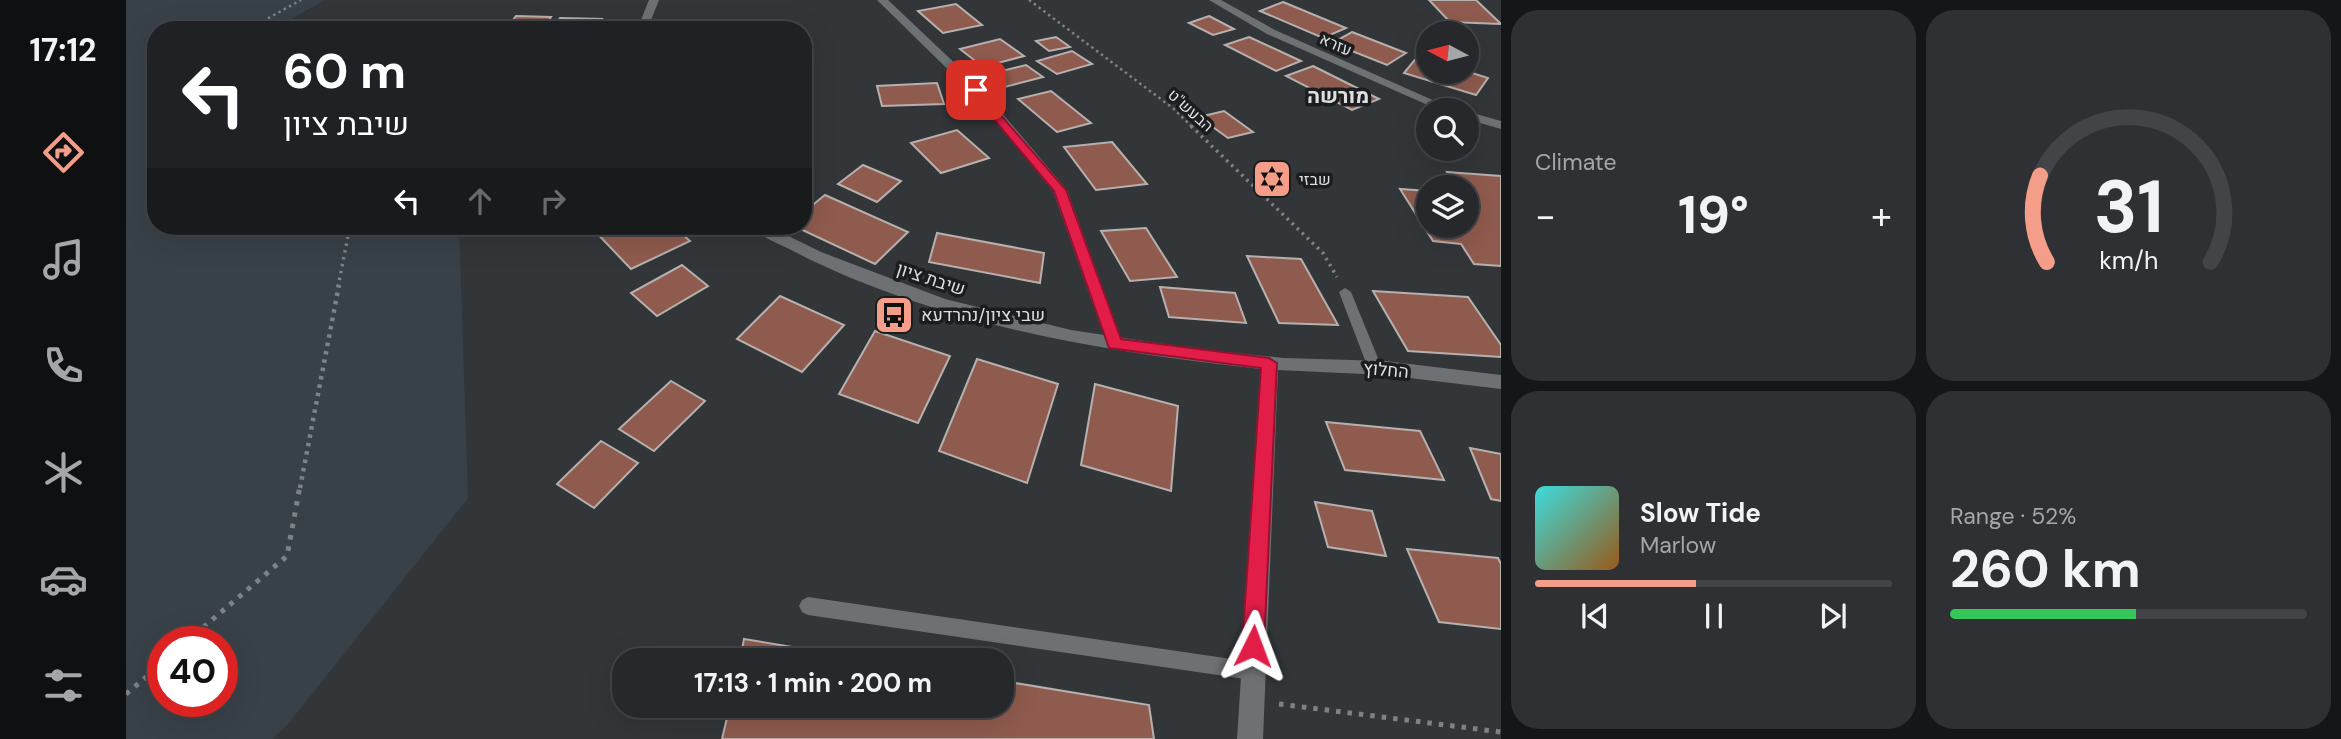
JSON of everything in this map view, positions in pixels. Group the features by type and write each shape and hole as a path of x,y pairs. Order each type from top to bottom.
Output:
{"street":[{"path":"646,21 654,0"},
{"path":"882,0 976,90 1060,190 1115,344"},
{"name":"עזרא","path":"1213,0 1271,32 1422,98"},
{"path":"1479,119 1501,125"},
{"name":"שיבת ציון","path":"773,235 809,255 945,306 1115,344 1269,363"},
{"path":"1250,739 1269,363"},
{"name":"החלוץ","path":"1269,363 1375,368 1501,382"}],"lane":[{"path":"1345,292 1375,368"},
{"path":"808,606 1252,671"}],"path":[{"path":"263,21 301,0"},
{"name":"הבעש\"ט","path":"1029,0 1174,109 1323,253"},
{"path":"206,626 287,556 347,235"},
{"path":"126,694 147,676"},
{"path":"1251,700 1501,732"}],"shaded area":[{"path":"126,0 325,0 288,21 147,21 147,235 459,235 468,498 288,724 272,739 126,739"}],"building":[{"path":"1429,0 1476,0 1501,24 1479,23 1479,21 1449,21"},
{"path":"1283,2 1346,28 1323,38 1260,11"},
{"path":"956,4 982,25 943,33 918,11"},
{"path":"516,16 551,17 548,21 512,21"},
{"path":"1209,16 1234,29 1213,35 1189,23"},
{"path":"560,18 602,19 601,21 558,21"},
{"path":"1352,32 1406,53 1387,65 1332,43"},
{"path":"1056,37 1070,47 1049,51 1036,41"},
{"path":"1249,37 1301,61 1276,71 1225,45"},
{"path":"1000,39 1024,56 983,67 960,49"},
{"path":"1072,51 1092,64 1057,74 1037,61"},
{"path":"1416,58 1416,77 1404,73"},
{"path":"1026,65 1043,77 997,89 981,76"},
{"path":"1313,66 1379,99 1352,110 1286,76"},
{"path":"1479,75 1488,78 1476,95 1440,84 1479,84"},
{"path":"937,83 944,104 882,106 877,86"},
{"path":"1051,91 1091,123 1057,132 1018,99"},
{"path":"1224,111 1253,132 1228,138 1199,117"},
{"path":"957,130 989,158 941,173 911,143"},
{"path":"1112,142 1147,184 1096,190 1064,147"},
{"path":"863,165 901,181 877,202 838,184"},
{"path":"1447,172 1501,176 1501,266 1474,264 1461,244 1433,241 1431,238 1479,238 1479,175 1449,175"},
{"path":"1400,189 1416,190 1416,214"},
{"path":"825,195 908,232 875,264 812,234 812,206"},
{"path":"1146,228 1177,277 1130,281 1101,231"},
{"path":"937,233 1044,253 1040,283 929,262"},
{"path":"599,235 683,235 690,241 631,269"},
{"path":"1247,256 1301,259 1338,325 1279,323"},
{"path":"682,265 708,286 657,316 631,293"},
{"path":"1160,287 1235,293 1246,323 1169,317"},
{"path":"1373,291 1468,297 1501,345 1501,357 1408,351"},
{"path":"780,296 844,325 802,372 737,339"},
{"path":"875,331 950,356 918,423 839,394"},
{"path":"977,359 1058,384 1027,483 939,451"},
{"path":"671,381 705,401 654,451 619,429"},
{"path":"1095,384 1178,406 1171,491 1081,465"},
{"path":"1326,422 1420,431 1444,480 1345,470"},
{"path":"601,441 638,463 594,508 557,484"},
{"path":"1470,448 1501,454 1501,501 1491,499"},
{"path":"1315,502 1372,511 1386,556 1328,547"},
{"path":"1407,549 1498,558 1501,564 1501,629 1439,622"},
{"path":"744,639 798,648 742,648"},
{"path":"1014,683 1149,705 1154,739 722,739 727,718 1014,718"}],"place":[{"name":"שבזי","path":"1272,179"},
{"name":"שבי ציון/נהרדעא","path":"894,315"}],"district":[{"name":"מורשה","path":"1338,96"}],"route":[{"path":"976,90 1060,190 1115,344 1269,363 1253,646"}]}
